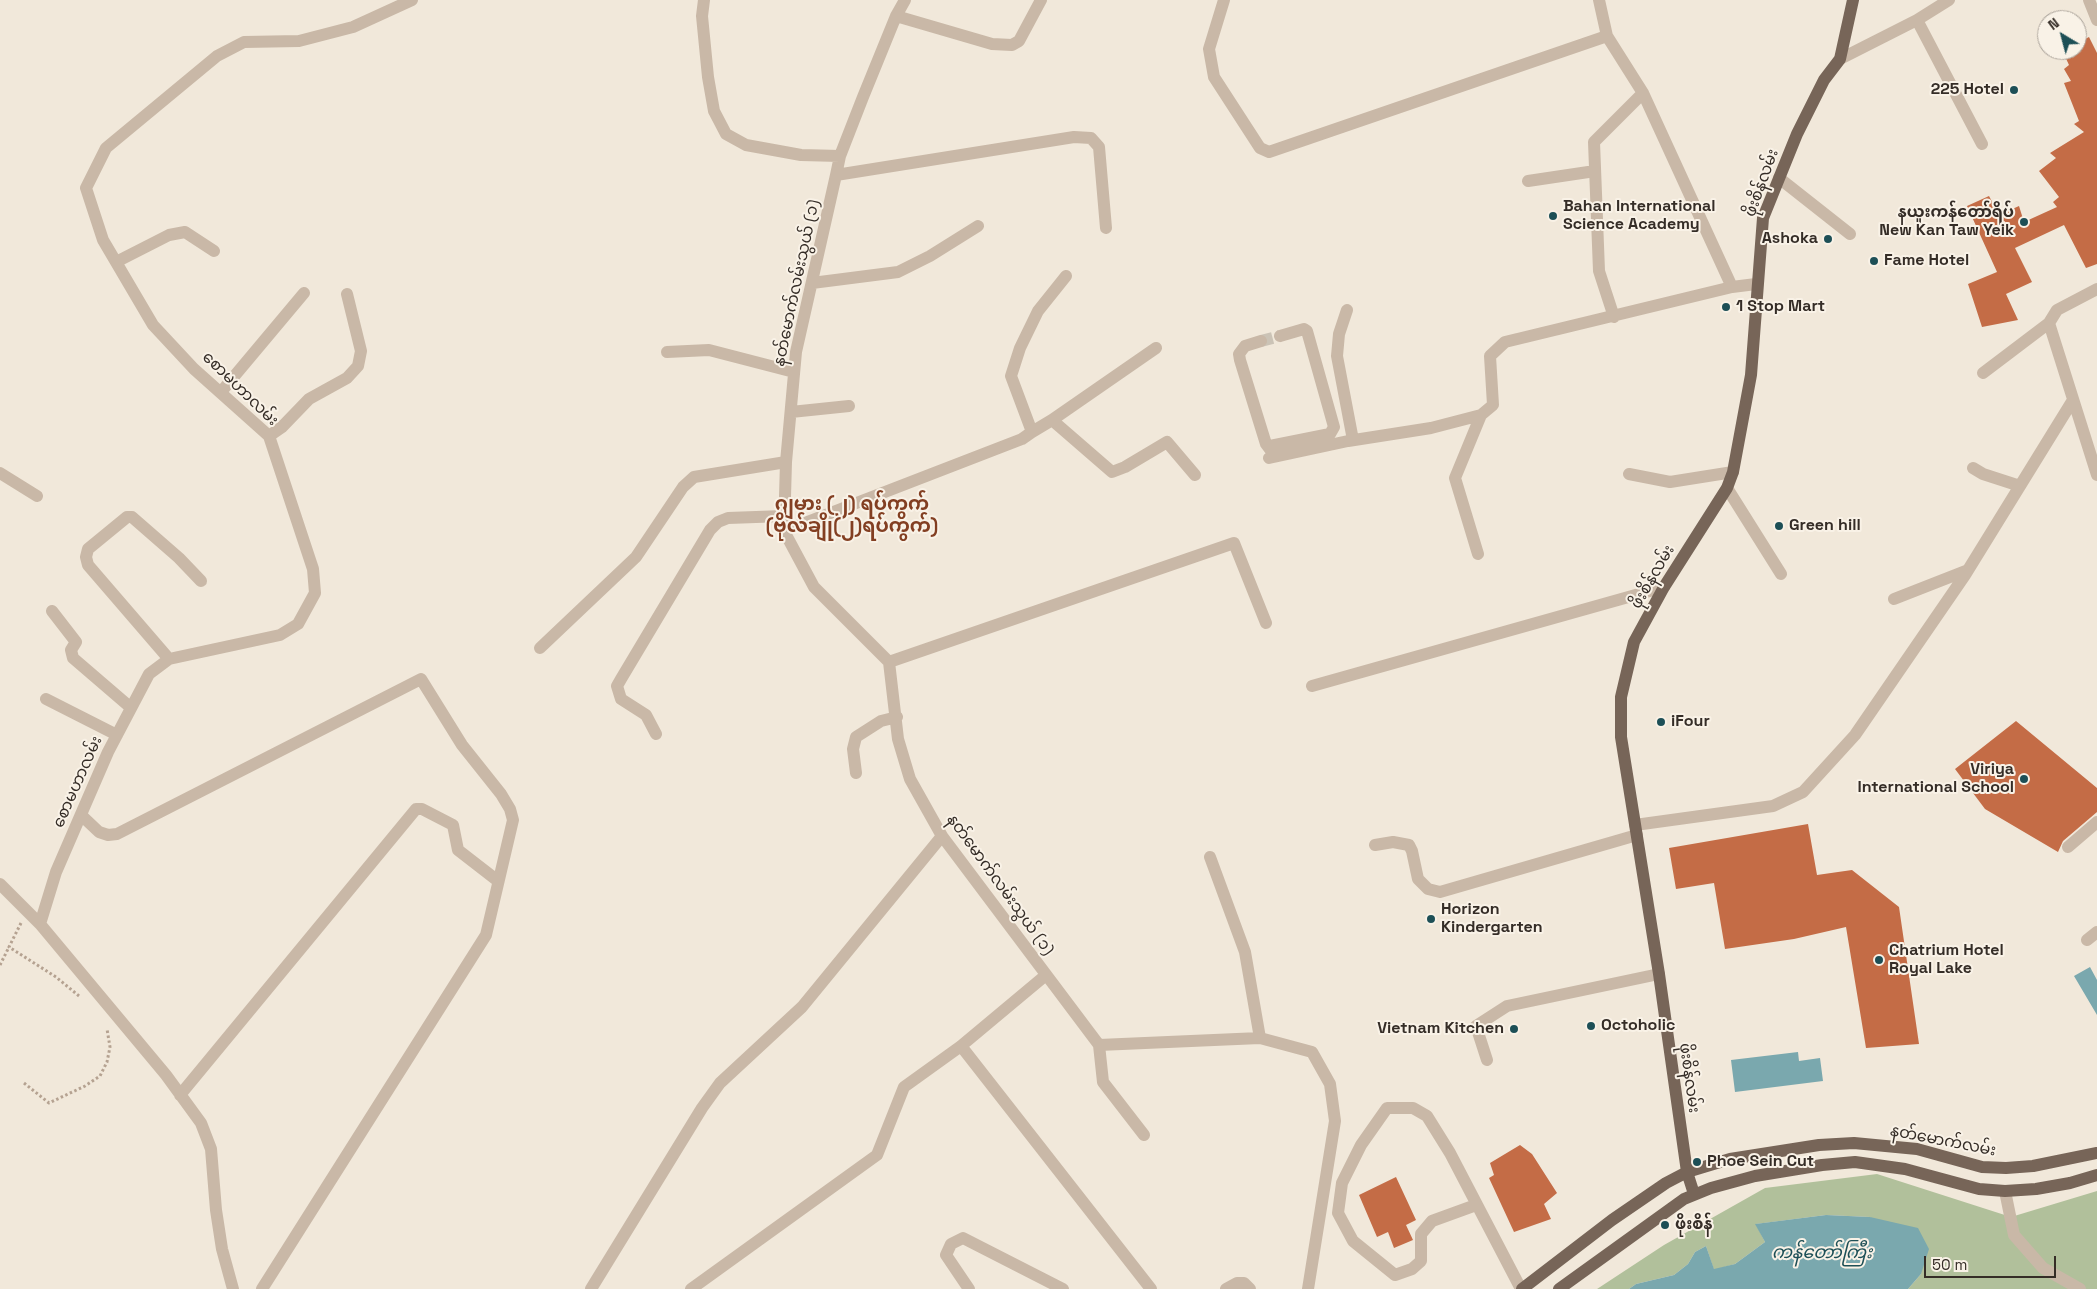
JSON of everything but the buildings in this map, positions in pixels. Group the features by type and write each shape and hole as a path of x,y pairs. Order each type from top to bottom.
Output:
{"main road":[{"name":"ဖိုးစိန်လမ်း","path":"1694,1194 1687,1172 1659,974 1621,737 1621,697 1634,642 1664,587 1727,488 1733,472 1750,375 1756,284 1763,218 1779,178 1824,80 1840,58 1853,0"},
{"name":"နတ်မောက်လမ်း","path":"1521,1289 1612,1220 1666,1183 1687,1172 1730,1159 1819,1145 1854,1143 1902,1147 1982,1167 2006,1168 2033,1166 2097,1153"},
{"path":"1819,1145 1822,1165"},
{"path":"1559,1289 1694,1194 1755,1176 1822,1165 1855,1162 1879,1164 1980,1189 2005,1191 2053,1186 2097,1175"}],"street":[{"name":"စောမဟာလမ်း","path":"40,924 56,872 130,707 149,674 169,659 280,635 298,624 315,593 313,569 268,436 194,369 153,325 103,240 86,188 106,148 217,56 244,42 299,41 353,28 412,0"},
{"path":"704,0 702,16 708,77 714,111 726,134 746,145 801,155 840,156"},
{"name":"နတ်မောက်လမ်းသွယ် (၁)","path":"905,0 896,16 840,156 796,352 786,462 784,531 814,587 889,662 897,717 898,739 910,779 942,836 1099,1045"},
{"path":"896,16 992,44 1012,44 1019,41 1041,0"},
{"path":"1224,0 1209,49 1214,77 1260,148 1269,152 1607,36"},
{"path":"1599,0 1607,36 1643,94 1732,287"},
{"path":"1840,58 1917,20 1949,0"},
{"path":"2089,0 2097,20"},
{"path":"1917,20 1982,144"},
{"path":"1614,317 1599,272 1594,142 1643,94"},
{"path":"836,175 1074,137 1091,138 1100,146 1106,228"},
{"path":"1528,182 1595,171"},
{"path":"1779,178 1850,234"},
{"path":"812,283 898,272 930,256 978,226"},
{"path":"116,262 169,235 185,232 214,251"},
{"path":"1032,432 1011,376 1020,348 1038,311 1066,276"},
{"path":"1271,454 1431,428 1480,415 1493,405 1490,356 1505,342 1732,287 1756,284"},
{"path":"1983,373 2049,323 2058,310 2097,289"},
{"path":"221,392 304,293"},
{"path":"268,436 282,427 309,399 347,378 358,366 361,351 346,294"},
{"path":"1347,310 1339,334 1337,356 1353,440"},
{"path":"2049,323 2097,475"},
{"path":"1271,454 1330,434 1334,427 1307,331 1304,329 1280,336"},
{"path":"1261,341 1245,346 1239,354 1266,444 1271,454"},
{"path":"784,531 1022,439 1156,348"},
{"path":"667,352 710,350 794,372"},
{"path":"1375,845 1394,842 1409,845 1418,879 1428,889 1440,892 1636,830 1773,806 1803,792 1855,735 1968,570 2072,400"},
{"path":"790,412 849,406"},
{"path":"1478,554 1455,478 1480,415"},
{"path":"1052,420 1112,472 1125,467 1167,442 1195,476"},
{"path":"540,648 636,557 683,487 694,477 786,462"},
{"path":"1973,468 1982,474 2020,486"},
{"path":"0,472 36,496"},
{"path":"1629,474 1670,482 1733,472"},
{"path":"1727,488 1782,574"},
{"path":"656,734 646,715 621,699 617,686 621,679 710,530 718,522 728,518 784,516"},
{"path":"169,659 88,565 87,553 127,517 132,517 179,558 201,581"},
{"path":"889,662 1234,543 1266,623"},
{"path":"1894,599 1968,570"},
{"path":"1312,686 1664,587"},
{"path":"52,611 76,642 71,650 73,658 130,707"},
{"path":"81,815 99,832 108,835 117,834 421,679 462,745 501,794 510,809 513,820 486,935 262,1289"},
{"path":"46,699 117,735"},
{"path":"856,773 853,749 856,738 882,722 897,717"},
{"path":"180,1095 416,809 422,809 453,825 458,850 498,881"},
{"path":"2068,847 2097,822"},
{"path":"591,1289 702,1108 720,1083 802,1007 942,836"},
{"path":"1210,858 1245,952 1260,1038"},
{"path":"0,884 5,897 40,924 166,1075 201,1123 211,1149 217,1220 222,1249 233,1289"},
{"path":"1487,1060 1476,1026 1507,1006 1659,974"},
{"path":"692,1289 877,1155 904,1087 961,1046 1046,976"},
{"path":"1144,1135 1103,1082 1099,1045 1260,1038 1312,1052 1330,1084 1335,1121 1308,1289"},
{"path":"961,1046 1151,1289"},
{"path":"1476,1205 1432,1221 1422,1234 1421,1260 1412,1269 1394,1275 1353,1241 1338,1213 1342,1183 1361,1145 1387,1108 1413,1108 1426,1116 1450,1153 1521,1289"},
{"path":"2005,1191 2014,1235 2043,1268 2080,1289"},
{"path":"970,1289 946,1255 951,1244 963,1238 1063,1289"},
{"path":"1226,1289 1237,1283 1244,1283 1250,1289"}],"path":[{"path":"0,965 26,912"},
{"path":"9,947 56,977 85,1003"},
{"path":"24,1083 49,1103 100,1076 108,1062 110,1046 107,1027"}],"green space":[{"path":"1877,1174 2011,1217 2097,1191 2097,1289 1908,1289 1921,1274 1870,1217 1826,1215 1756,1224 1765,1242 1735,1264 1714,1270 1706,1246 1695,1252 1688,1264 1674,1275 1636,1284 1629,1289 1597,1289 1664,1245 1765,1188"}],"water":[{"path":"2090,967 2097,980 2097,1015 2074,976"},
{"path":"1798,1052 1799,1061 1820,1058 1823,1081 1735,1092 1731,1060"},
{"name":"ကန်တော်ကြီး","path":"1826,1215 1870,1217 1918,1228 1929,1249 1921,1274 1908,1289 1629,1289 1636,1284 1674,1275 1688,1264 1695,1252 1706,1246 1714,1269 1735,1264 1765,1242 1755,1224"}],"tunnel":[{"path":"1261,341 1280,336"}],"place":[{"name":"225 Hotel","path":"2014,90"},
{"name":"Bahan International Science Academy","path":"1553,216"},
{"name":"နယူးကန်တော်ရိပ် New Kan Taw Yeik","path":"2024,222"},
{"name":"Ashoka","path":"1828,239"},
{"name":"Fame Hotel","path":"1874,261"},
{"name":"1 Stop Mart","path":"1726,307"},
{"name":"Green hill","path":"1779,526"},
{"name":"iFour","path":"1661,722"},
{"name":"Viriya International School","path":"2024,779"},
{"name":"Horizon Kindergarten","path":"1431,919"},
{"name":"Chatrium Hotel Royal Lake","path":"1879,960"},
{"name":"Octoholic","path":"1591,1026"},
{"name":"Vietnam Kitchen","path":"1514,1029"},
{"name":"Phoe Sein Cut","path":"1697,1162"},
{"name":"ဖိုးစိန်","path":"1665,1225"}],"district":[{"name":"ဂျမား (၂) ရပ်ကွက် (ဗိုလ်ချို(၂)ရပ်ကွက်)","path":"852,516"}]}
